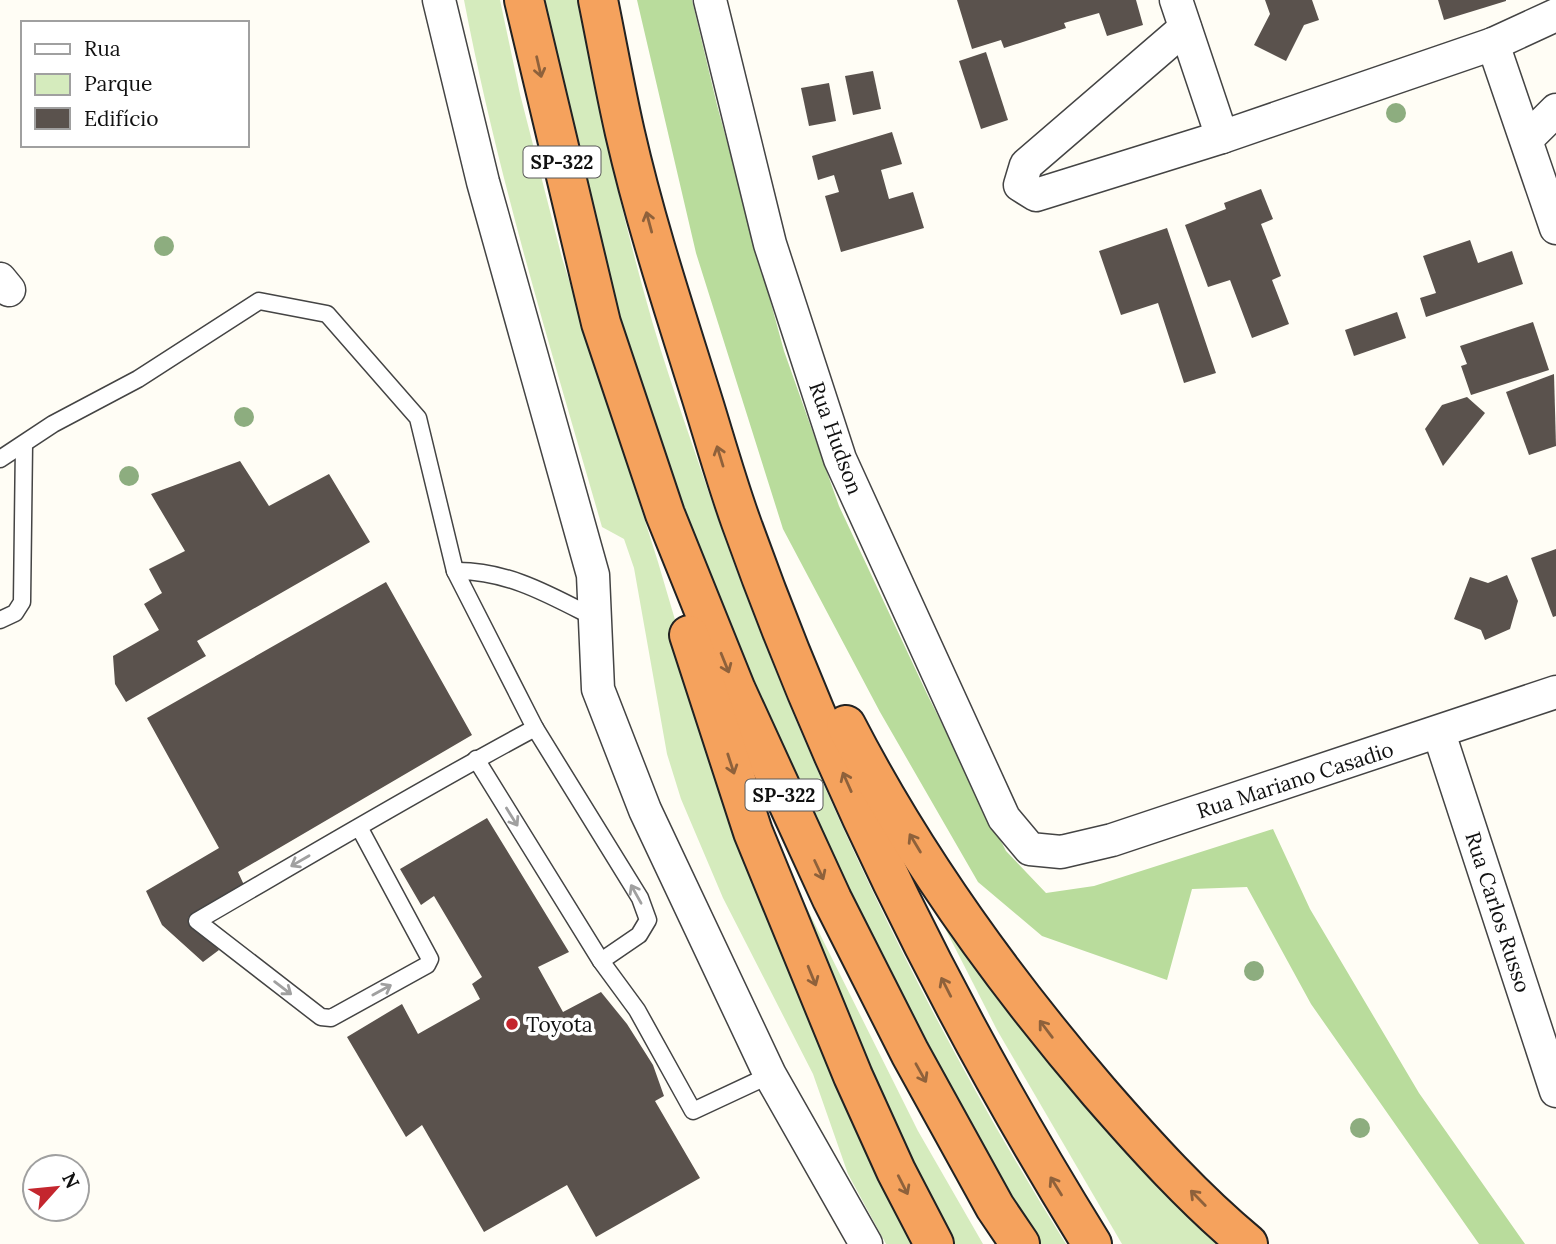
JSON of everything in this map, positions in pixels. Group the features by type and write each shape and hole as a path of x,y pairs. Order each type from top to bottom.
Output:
{"highway":[{"name":"SP-322","path":"524,0 601,323 666,514 742,702 832,899 910,1053 995,1207 1020,1244"},
{"name":"SP-322","path":"598,0 625,135 660,262 740,521 811,701 897,892 970,1035 1093,1244"},
{"path":"601,323 663,555 753,832 853,1076 896,1171 934,1244"},
{"path":"740,521 858,747 927,863 992,958 1055,1041 1131,1129 1216,1217 1248,1244"}],"street":[{"path":"439,0 483,182 593,575 598,689 645,810 770,1075 866,1244"},
{"name":"Rua Hudson","path":"710,0 770,244 840,459 1004,818 1030,849"},
{"path":"1222,137 1181,14 1026,165 1020,186 1036,195 1222,137 1493,44 1556,15"},
{"path":"1493,44 1556,228"},
{"path":"1527,139 1556,110"},
{"name":"Rua Mariano Casadio","path":"1030,849 1061,852 1112,839 1439,733 1556,692"},
{"name":"Rua Carlos Russo","path":"1439,733 1556,1091"}],"lane":[{"path":"0,460 53,424 138,379 259,301 327,314 418,418 455,571 535,727 640,898 648,920 639,935 601,961"},
{"path":"0,620 15,613 22,602 24,444"},
{"path":"455,571 479,571 528,584 595,618"},
{"path":"359,827 430,959 427,965 331,1018 321,1017 197,921 359,827 535,727"},
{"path":"476,760 601,961 637,1010 693,1111 770,1075"}],"green space":[{"path":"464,0 500,0 520,94 562,258 658,562 706,725 920,1244 886,1244 848,1174 813,1074 723,898 681,799 667,754 634,568 624,539 602,527 509,199"},
{"path":"539,0 577,0 617,186 652,322 712,502 785,694 868,882 914,975 962,1066 1066,1244 1035,1244 907,1021 744,668 658,440 616,310"},
{"path":"637,0 692,0 717,105 784,351 839,506 928,696 1006,851 1046,893 1094,886 1273,829 1310,909 1419,1093 1525,1244 1479,1244 1311,1004 1247,887 1192,889 1167,980 1042,936 978,882 880,712 783,529 696,253"},
{"path":"781,856 918,1131 983,1244 955,1244 904,1153"},
{"path":"928,895 1227,1244 1122,1244 997,1030"}],"building":[{"path":"957,0 1136,0 1143,25 1107,36 1099,13 1064,23 1066,28 1004,48 1001,40 972,49"},
{"path":"1265,0 1312,0 1319,20 1304,25 1286,61 1254,45 1270,14"},
{"path":"1438,0 1506,0 1506,1 1444,20"},
{"path":"986,52 1008,120 981,129 959,61"},
{"path":"873,71 881,109 853,115 845,76"},
{"path":"829,83 836,121 809,126 801,88"},
{"path":"892,132 902,164 881,170 889,199 913,192 924,228 841,252 825,196 839,192 834,175 818,180 812,156"},
{"path":"1261,189 1273,219 1261,224 1281,276 1272,280 1289,324 1252,338 1230,280 1208,287 1185,225 1226,209 1224,203"},
{"path":"1167,228 1216,373 1184,383 1158,303 1121,315 1099,251"},
{"path":"1470,240 1478,263 1512,251 1523,284 1426,317 1420,298 1436,293 1423,256"},
{"path":"1397,312 1406,338 1354,356 1345,330"},
{"path":"1533,322 1549,370 1471,395 1461,366 1467,364 1460,346"},
{"path":"1554,374 1556,446 1529,455 1506,392"},
{"path":"1467,397 1485,413 1443,466 1425,429 1442,405"},
{"path":"240,461 269,506 329,474 370,542 197,641 206,656 126,702 115,684 113,656 159,630 144,604 162,593 149,569 185,551 151,494"},
{"path":"1556,549 1556,616 1553,617 1531,558"},
{"path":"1507,575 1518,601 1510,629 1485,640 1481,630 1454,619 1470,577 1488,583"},
{"path":"386,582 472,735 238,872 244,885 188,918 219,950 203,962 162,925 146,891 219,848 147,718"},
{"path":"487,818 569,952 538,967 563,1012 601,992 627,1024 653,1065 664,1096 655,1101 700,1178 596,1237 567,1185 484,1232 422,1125 406,1137 347,1037 402,1004 418,1034 480,999 472,984 482,977 434,896 421,905 400,869"}],"place":[{"name":"Toyota","path":"512,1024"}]}
